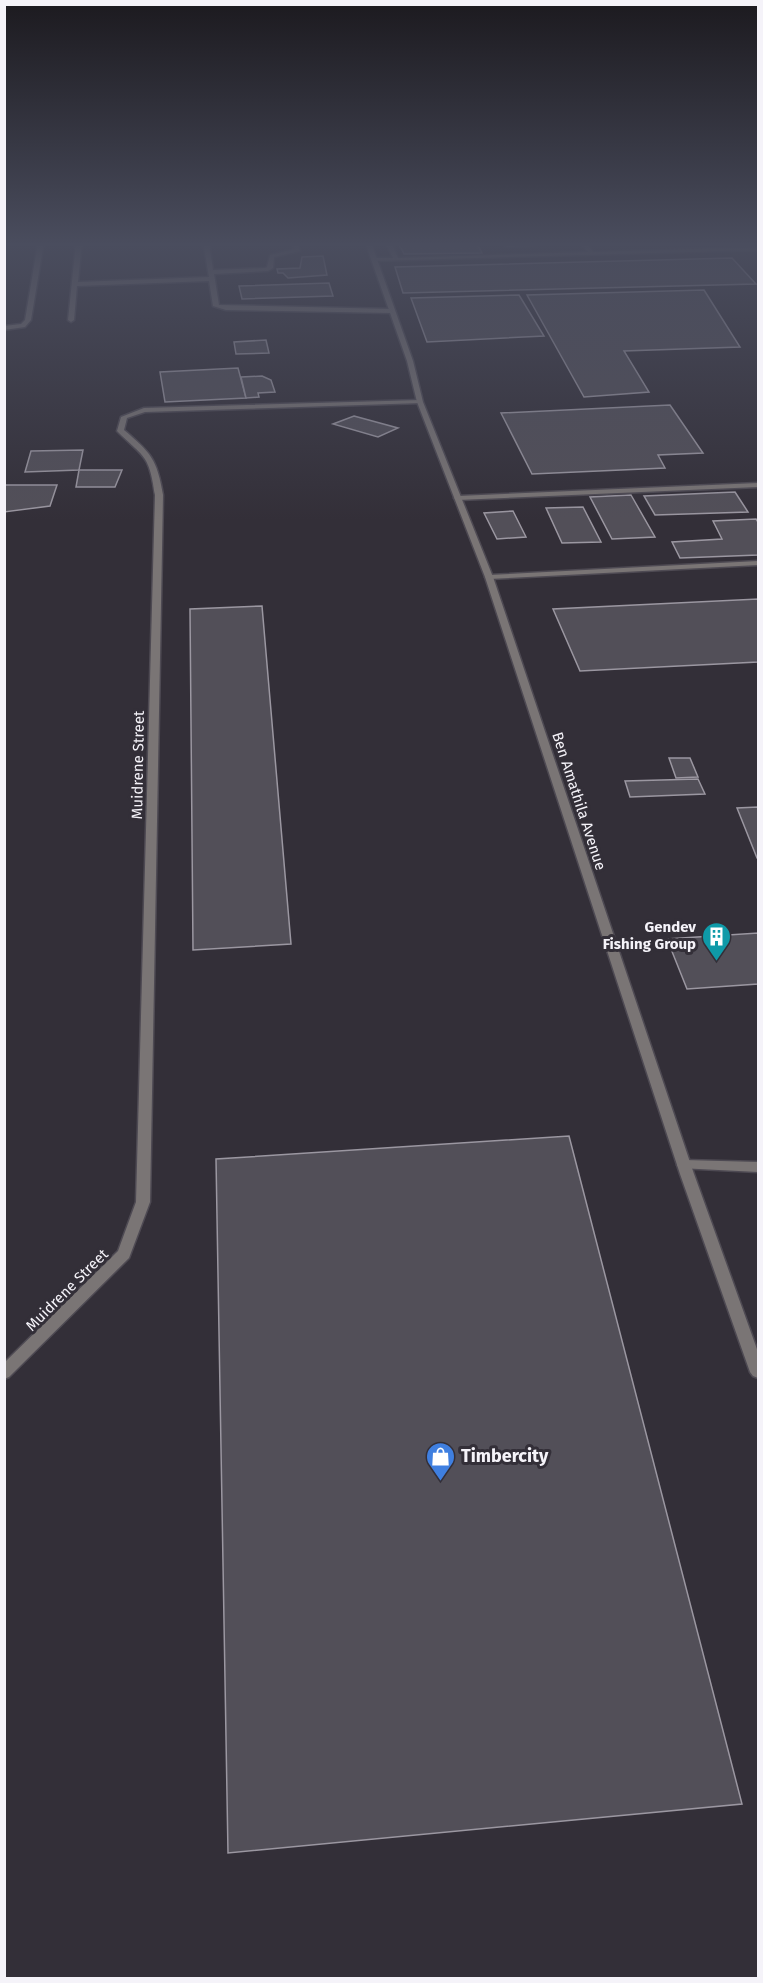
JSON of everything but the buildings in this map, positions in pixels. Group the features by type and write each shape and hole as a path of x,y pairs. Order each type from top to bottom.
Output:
{"street":[{"name":"Ben Amathila Avenue","path":"400,335 420,402 489,577 684,1165 759,1372"},
{"name":"Muidrene Street","path":"4,1373 124,1254 143,1202 159,495 154,463 143,449 120,431 124,417 144,410 420,402"},
{"path":"458,498 759,485"},
{"path":"489,577 759,563"},
{"path":"684,1165 759,1167"}],"place":[{"name":"Gendev Fishing Group","path":"717,962"},
{"name":"Timbercity","path":"440,1482"}]}
